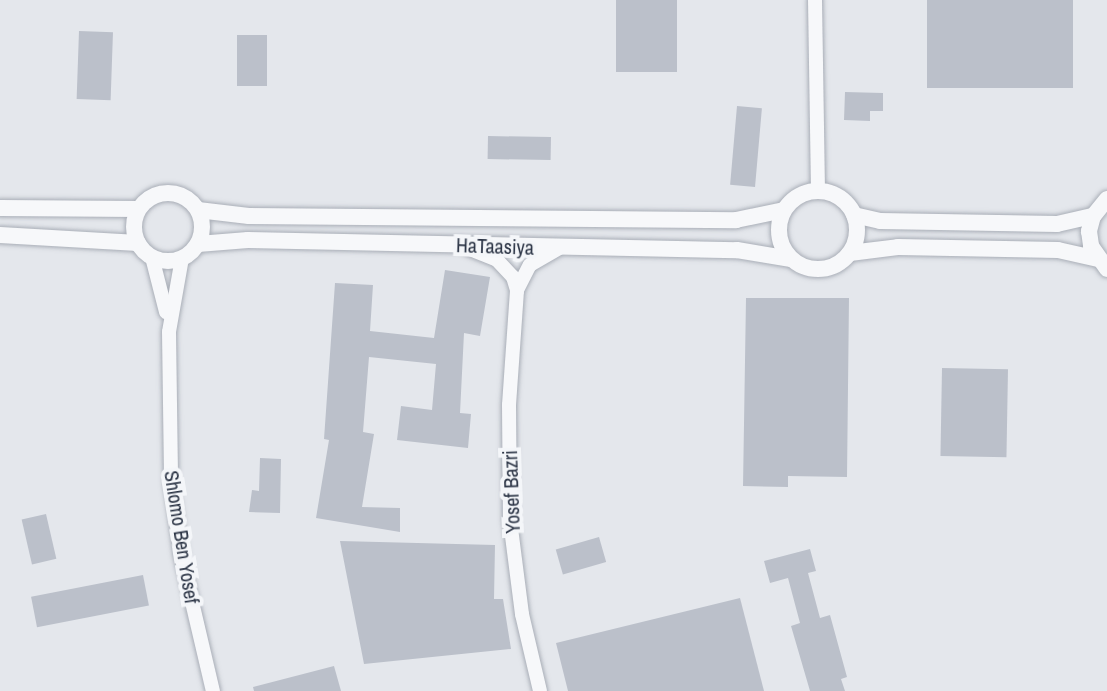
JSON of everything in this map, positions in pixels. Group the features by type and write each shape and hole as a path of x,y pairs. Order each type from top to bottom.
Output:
{"street":[{"path":"815,0 818,191"},
{"path":"818,191 840,197 854,215 856,241 850,253 829,268 802,266 791,259 779,235 784,210 793,199 818,191"},
{"path":"0,208 138,209 169,192 198,210 202,221 198,244 182,258 152,257 138,243 134,232 138,209"},
{"path":"1102,264 1089,231 1093,216 1107,199"},
{"name":"HaTaasiya","path":"198,210 249,216 736,220 784,210"},
{"path":"854,215 880,221 1057,224 1093,216"},
{"path":"0,235 138,243"},
{"name":"HaTaasiya","path":"198,244 737,250 791,259"},
{"path":"458,245 497,260 513,277 517,290"},
{"path":"850,253 898,247 1058,250 1102,264"},
{"path":"517,290 530,265 559,248"},
{"name":"Shlomo Ben Yosef","path":"152,257 169,332"},
{"name":"Shlomo Ben Yosef","path":"182,258 169,332 171,482 181,555 213,691"},
{"name":"Yosef Bazri","path":"517,290 509,405 510,520 522,614 540,691"}],"building":[{"path":"616,0 677,0 677,72 616,72"},
{"path":"927,0 1073,0 1073,88 927,88"},
{"path":"79,31 113,32 111,100 77,99"},
{"path":"237,35 267,35 267,86 237,86"},
{"path":"845,92 883,93 883,111 870,111 870,121 844,120"},
{"path":"737,106 762,108 755,187 730,185"},
{"path":"488,136 551,137 551,160 488,159"},
{"path":"445,270 490,277 480,336 464,333 460,413 471,414 468,448 397,440 401,406 432,410 436,364 369,357 363,432 374,434 362,507 400,508 400,532 316,518 329,440 324,439 335,283 373,285 370,331 434,338"},
{"path":"746,298 849,298 847,477 788,476 788,487 743,486"},
{"path":"942,368 1008,369 1006,457 940,456"},
{"path":"260,458 281,459 280,513 249,512 252,490 259,491"},
{"path":"46,514 56,559 32,564 22,520"},
{"path":"599,537 606,562 563,574 556,549"},
{"path":"340,541 495,545 494,599 503,599 511,649 364,664"},
{"path":"810,549 816,571 808,573 820,618 830,615 847,677 841,679 845,691 810,691 791,626 800,623 788,578 770,583 764,561"},
{"path":"143,575 149,605 37,627 31,597"},
{"path":"740,598 764,691 568,691 556,643"},
{"path":"334,666 341,691 254,691 253,687"}]}
